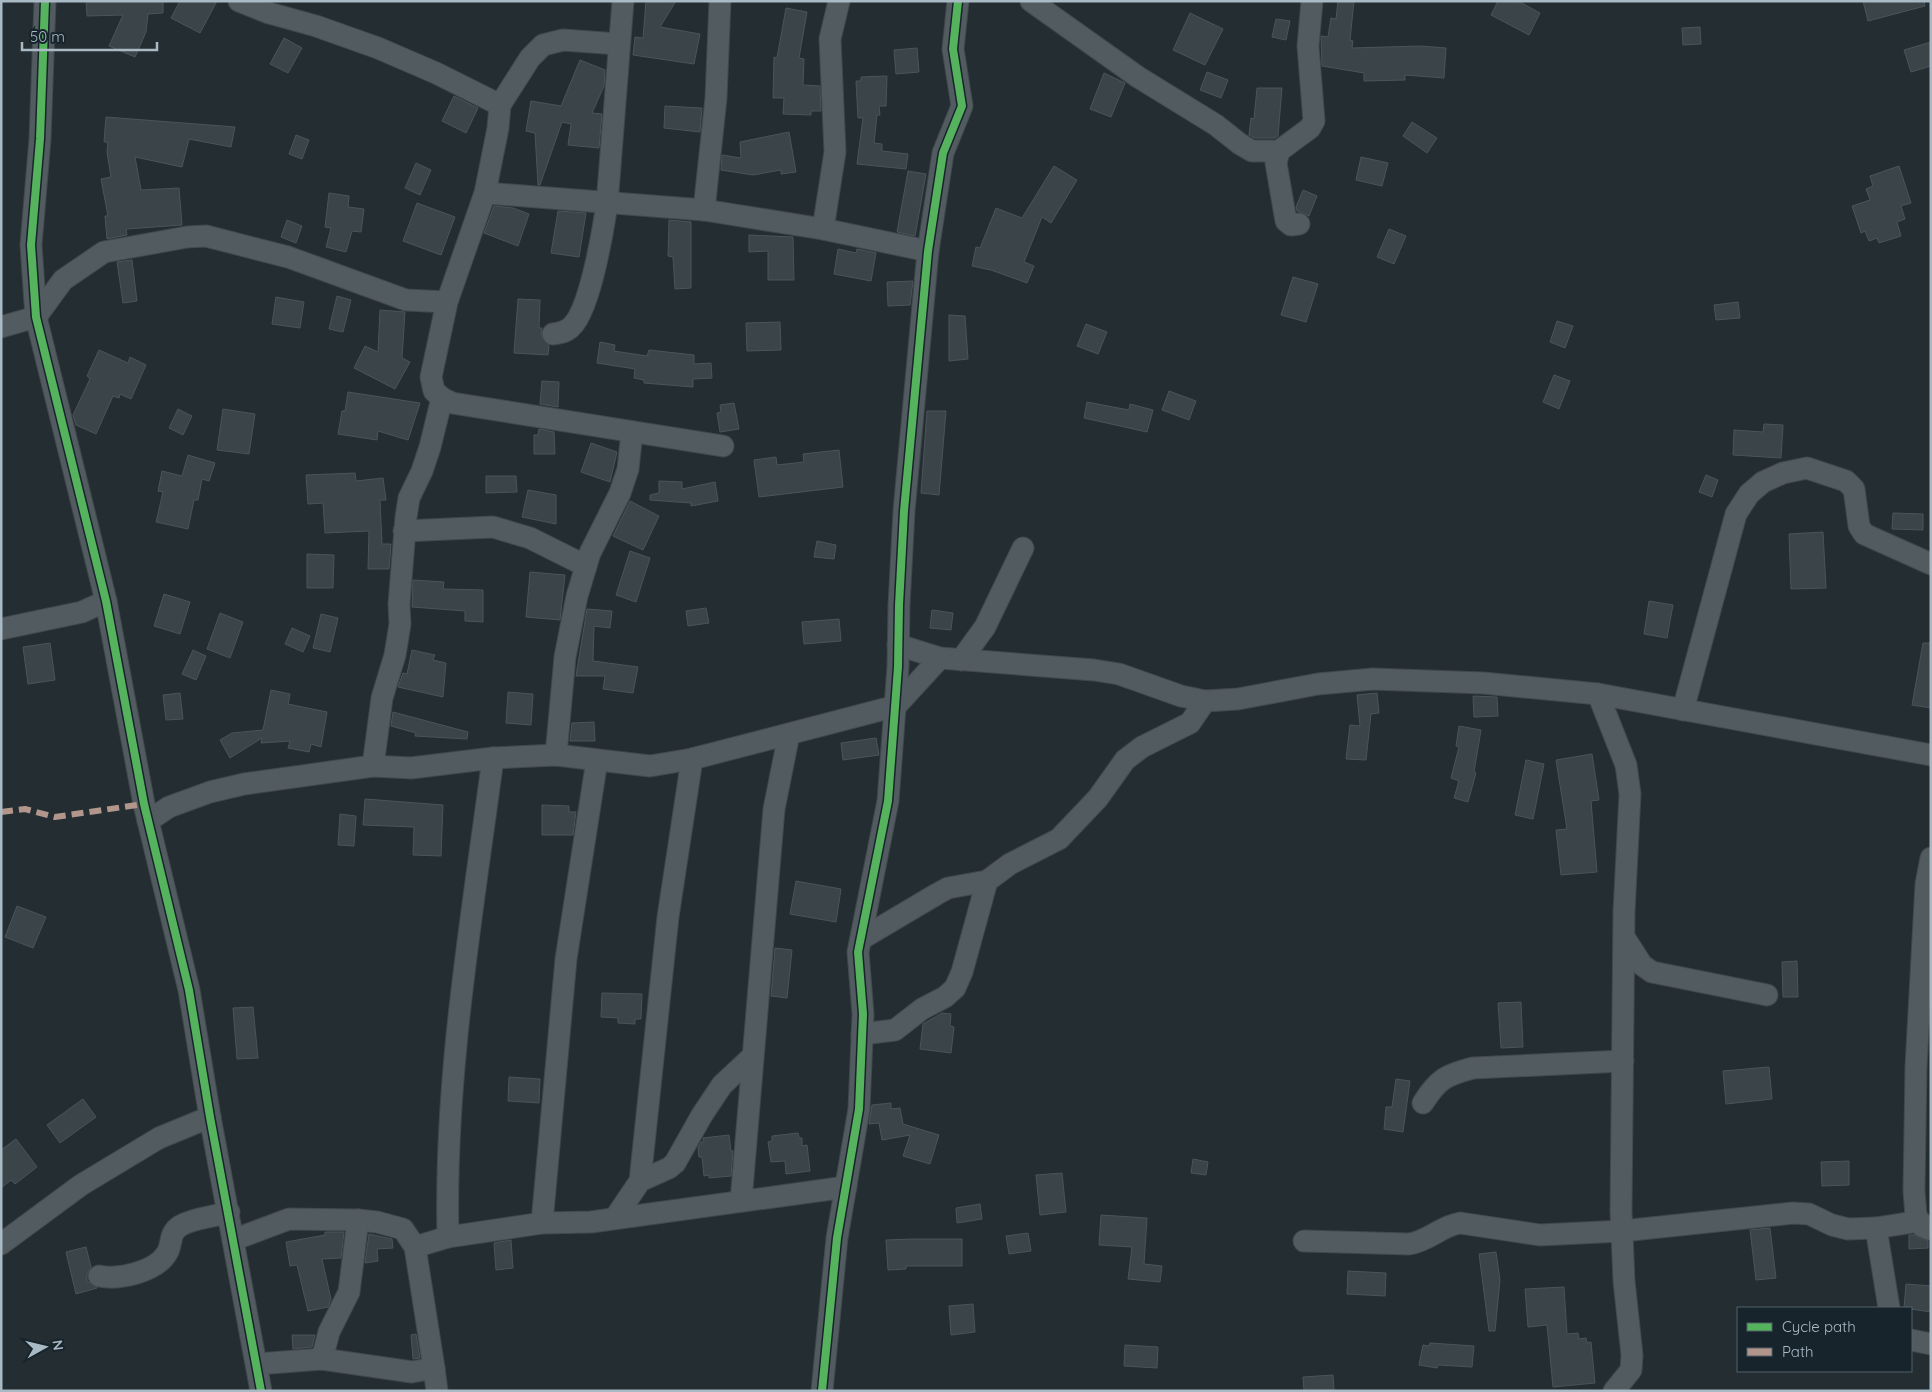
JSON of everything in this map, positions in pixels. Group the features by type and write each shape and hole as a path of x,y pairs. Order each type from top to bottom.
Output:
{"street":[{"path":"45,1 40,139 31,245 36,317 106,601 148,822 189,990 210,1117 261,1391"},
{"path":"553,334 562,333 572,327 579,317 593,275 607,204 623,1"},
{"path":"704,210 716,98 720,1"},
{"path":"823,229 835,152 830,39 839,1"},
{"path":"822,1391 837,1238 859,1109 863,1014 858,952 888,801 896,706 904,511 928,251 943,153 962,106 953,49 958,1"},
{"path":"1031,1 1138,77 1216,125 1252,151 1279,151 1310,128 1314,121 1308,46 1312,1"},
{"path":"243,2 378,48 436,73 500,105"},
{"path":"619,44 562,40 543,45 530,58 500,105 498,128 485,193 447,302 431,378 434,391 452,403 723,446"},
{"path":"1279,151 1276,163 1286,222 1291,225 1300,224"},
{"path":"485,193 607,204 704,210 823,229 928,251"},
{"path":"1,327 36,317 63,280 104,252 186,237 206,236 288,257 406,300 447,302"},
{"path":"373,766 382,698 395,655 400,624 399,604 404,531 409,498 422,471 442,398"},
{"path":"556,756 565,657 576,596 586,566 620,493 628,469 632,432"},
{"path":"1683,710 1736,514 1749,494 1763,482 1783,473 1806,468 1846,481 1854,489 1859,526 1864,534 1931,564"},
{"path":"404,531 493,527 530,538 586,566"},
{"path":"961,660 985,627 1023,548"},
{"path":"1,629 82,612 106,601"},
{"path":"898,645 940,658 1094,670 1119,674 1181,696 1205,701 1238,699 1333,682 1373,679 1483,683 1598,694 1931,754"},
{"path":"148,822 169,807 210,792 244,784 373,766 411,768 493,758 556,756 650,766 692,759 896,706 940,658"},
{"path":"1598,694 1626,765 1630,794 1624,937 1622,1231 1624,1281 1632,1341 1632,1363 1631,1370 1614,1391"},
{"path":"861,939 948,888 987,881 1010,864 1059,839 1098,798 1125,760 1142,747 1190,723 1205,701"},
{"path":"741,1201 774,809 789,734"},
{"path":"448,1237 449,1117 454,1056 493,758"},
{"path":"615,1218 640,1181 668,917 692,759"},
{"path":"542,1223 566,959 597,760"},
{"path":"1925,1225 1916,1216 1914,1192 1923,1121 1916,1067 1926,976 1926,884 1931,858"},
{"path":"862,1034 894,1030 922,1009 945,997 955,988 962,972 987,881"},
{"path":"1624,937 1642,965 1652,972 1767,995"},
{"path":"640,1181 676,1163 702,1115 722,1085 753,1056"},
{"path":"1423,1103 1435,1084 1449,1074 1473,1068 1623,1061"},
{"path":"1,1244 81,1185 159,1138 210,1117"},
{"path":"415,1247 448,1237 542,1223 591,1222 846,1186"},
{"path":"99,1276 109,1278 151,1267 166,1256 169,1250 170,1239 180,1227 229,1212"},
{"path":"1304,1241 1409,1244 1422,1242 1450,1225 1460,1223 1540,1235 1622,1231 1792,1213 1809,1214 1832,1225 1848,1229 1925,1225"},
{"path":"233,1240 289,1219 358,1220 377,1222 403,1229 415,1247 437,1391"},
{"path":"322,1359 329,1332 349,1292 358,1220"},
{"path":"1876,1228 1889,1307"},
{"path":"1912,1340 1931,1344"},
{"path":"257,1364 322,1359 412,1372 434,1368"}],"building":[{"path":"86,1 163,1 163,13 148,14 146,32 135,57 109,46 123,15 87,16"},
{"path":"180,1 217,1 200,33 171,18"},
{"path":"646,1 676,1 660,27 700,34 694,64 633,55 635,37 643,38"},
{"path":"1338,1 1354,1 1350,40 1353,41 1352,48 1420,46 1446,48 1444,78 1405,75 1405,80 1364,81 1364,73 1322,66 1321,36 1328,37 1331,18 1336,19"},
{"path":"1498,1 1518,1 1540,13 1529,35 1491,15"},
{"path":"1863,1 1924,1 1925,6 1868,21"},
{"path":"786,8 807,12 799,58 804,59 803,85 820,86 821,111 811,111 811,115 783,114 784,98 773,98 774,57 777,58"},
{"path":"1190,13 1223,29 1205,65 1173,50"},
{"path":"1276,19 1290,21 1286,40 1272,37"},
{"path":"1700,27 1701,44 1683,45 1682,28"},
{"path":"284,38 302,48 288,73 270,64"},
{"path":"1931,42 1931,66 1911,72 1904,50"},
{"path":"917,48 919,72 896,74 894,50"},
{"path":"580,60 605,70 604,86 592,113 602,114 599,148 568,145 571,124 562,122 540,185 538,185 535,133 526,131 531,101 561,106"},
{"path":"1207,72 1228,80 1221,98 1200,90"},
{"path":"1104,73 1125,83 1111,117 1090,109"},
{"path":"887,76 886,106 879,106 880,115 877,115 874,143 882,144 882,151 908,154 906,169 857,164 863,118 858,118 856,81 861,81 861,77"},
{"path":"1257,88 1282,88 1278,136 1275,138 1255,138 1249,135 1251,118 1254,119"},
{"path":"454,96 478,108 466,133 442,121"},
{"path":"665,106 702,108 700,132 664,128"},
{"path":"106,117 235,127 231,147 189,139 182,167 135,157 141,190 179,188 182,225 126,229 127,235 107,239 105,216 108,216 101,179 111,177 107,152 108,142 104,142"},
{"path":"1412,122 1437,138 1427,153 1403,136"},
{"path":"789,132 796,172 781,174 781,170 753,175 721,170 722,155 741,158 740,142"},
{"path":"296,135 309,140 302,159 289,154"},
{"path":"1361,157 1388,163 1382,186 1356,180"},
{"path":"416,163 431,170 420,195 405,188"},
{"path":"1054,166 1077,180 1051,223 1042,217 1024,262 1034,266 1027,283 991,270 972,266 976,247 980,248 996,208 1022,218"},
{"path":"1899,166 1911,203 1901,206 1905,219 1897,222 1901,236 1879,243 1877,238 1869,241 1865,231 1861,233 1852,206 1870,200 1866,189 1873,186 1870,176"},
{"path":"908,171 926,174 915,236 897,232"},
{"path":"1303,190 1317,196 1309,216 1297,211 1296,207"},
{"path":"329,193 349,196 348,207 364,209 361,232 352,231 346,252 326,247 331,228 325,227"},
{"path":"417,203 455,217 441,255 403,241"},
{"path":"494,206 513,208 529,214 518,246 484,233"},
{"path":"558,211 586,213 579,257 551,253"},
{"path":"287,220 302,226 296,243 281,237"},
{"path":"669,220 691,222 691,288 675,289 673,257 668,256"},
{"path":"1389,229 1406,236 1394,264 1377,257"},
{"path":"749,235 793,237 794,280 768,280 768,251 749,252"},
{"path":"838,249 856,253 857,249 876,253 871,281 834,274"},
{"path":"132,260 137,301 123,303 117,262"},
{"path":"1293,277 1318,284 1306,322 1281,315"},
{"path":"913,281 910,305 888,306 887,282"},
{"path":"337,296 351,300 343,332 329,329"},
{"path":"276,297 304,302 300,328 272,324"},
{"path":"518,299 540,300 539,328 542,328 541,336 549,346 548,355 514,353"},
{"path":"1738,302 1740,318 1716,320 1714,305"},
{"path":"380,310 405,312 402,358 410,362 395,389 354,368 365,346 378,352"},
{"path":"949,315 965,316 968,359 949,361"},
{"path":"1557,321 1573,326 1565,348 1550,342"},
{"path":"780,322 781,350 747,351 746,323"},
{"path":"1086,324 1107,332 1098,354 1077,346"},
{"path":"600,342 615,345 614,351 647,356 649,350 694,355 694,364 711,363 712,378 693,379 693,387 644,383 644,380 634,378 635,369 597,363"},
{"path":"99,350 128,363 130,357 146,365 131,399 120,394 119,398 113,396 96,434 76,425 73,415 90,379 87,376"},
{"path":"1554,375 1570,381 1559,409 1543,402"},
{"path":"542,381 559,382 558,407 540,404"},
{"path":"1169,391 1196,401 1189,420 1162,410"},
{"path":"348,392 420,403 408,440 378,431 377,440 338,434"},
{"path":"1087,402 1129,410 1130,404 1153,410 1147,432 1084,418"},
{"path":"734,403 739,429 720,432 717,413 721,412 720,405"},
{"path":"178,409 192,416 183,435 169,428"},
{"path":"223,409 255,414 249,454 217,450"},
{"path":"927,411 946,411 939,495 921,493"},
{"path":"1764,424 1783,425 1781,458 1733,455 1734,430 1763,432"},
{"path":"539,429 554,432 555,454 534,454 534,435 538,435"},
{"path":"591,443 617,452 610,482 581,472"},
{"path":"839,450 843,487 759,497 754,460 776,457 777,465 804,462 803,454"},
{"path":"188,455 215,463 209,481 202,479 198,500 194,500 188,529 156,522 163,492 158,491 162,471 182,476"},
{"path":"355,473 356,481 383,478 386,500 380,500 382,544 391,544 389,569 368,569 369,531 325,533 323,503 308,504 306,475"},
{"path":"1706,475 1718,480 1712,497 1699,492"},
{"path":"486,476 516,476 517,492 486,493"},
{"path":"659,481 682,482 682,489 715,482 718,501 691,506 691,503 650,500 650,495 659,493"},
{"path":"528,490 556,495 556,524 522,517"},
{"path":"630,501 659,516 643,550 613,536"},
{"path":"1893,513 1923,514 1923,530 1892,529"},
{"path":"1823,532 1826,588 1791,589 1789,534"},
{"path":"817,541 836,545 834,559 814,557"},
{"path":"630,551 650,558 636,602 616,595"},
{"path":"307,554 334,555 333,588 307,588"},
{"path":"530,572 565,575 560,620 526,617"},
{"path":"413,580 444,582 443,589 483,590 483,622 465,621 465,611 412,607"},
{"path":"164,594 190,602 180,634 154,626"},
{"path":"1649,601 1673,605 1667,638 1644,634"},
{"path":"706,608 709,623 688,626 686,611"},
{"path":"587,609 612,611 610,628 594,626 593,661 638,667 633,693 603,689 605,676 576,676"},
{"path":"932,610 953,613 951,630 930,628"},
{"path":"220,613 243,622 230,658 207,649"},
{"path":"321,614 338,618 330,652 313,648"},
{"path":"839,619 841,641 804,644 802,622"},
{"path":"292,628 310,636 303,652 285,644"},
{"path":"50,643 55,680 28,684 23,647"},
{"path":"1923,643 1931,643 1931,708 1912,705"},
{"path":"193,650 206,656 196,680 182,674"},
{"path":"412,650 435,655 433,660 446,663 443,697 398,687 403,673 407,674"},
{"path":"271,690 290,694 288,704 327,712 321,747 311,744 309,752 288,748 290,741 261,743 262,738 230,758 220,740 232,733 263,730"},
{"path":"508,692 533,694 531,725 506,723"},
{"path":"180,693 183,719 166,720 163,695"},
{"path":"1377,693 1379,713 1371,714 1366,760 1346,759 1350,725 1360,726 1357,695"},
{"path":"1473,696 1497,697 1498,716 1474,717"},
{"path":"393,712 468,732 467,739 415,736 416,733 391,726"},
{"path":"594,722 595,741 570,741 572,723"},
{"path":"1459,726 1481,730 1474,772 1476,773 1468,802 1454,798 1459,781 1451,778 1459,747 1456,746"},
{"path":"876,738 879,755 843,760 841,743"},
{"path":"1592,754 1599,800 1591,801 1597,872 1561,875 1556,830 1567,829 1556,760"},
{"path":"1526,760 1544,764 1533,819 1515,815"},
{"path":"365,799 443,805 441,856 413,855 414,827 363,825"},
{"path":"542,805 569,806 569,812 576,812 573,835 542,835"},
{"path":"340,814 356,816 354,846 338,845"},
{"path":"796,881 841,889 836,922 790,914"},
{"path":"17,906 46,917 33,948 5,937"},
{"path":"775,948 792,950 787,998 771,996"},
{"path":"1797,961 1798,997 1783,997 1782,962"},
{"path":"602,993 642,994 641,1019 635,1019 635,1024 618,1023 618,1018 601,1017"},
{"path":"1521,1002 1523,1047 1501,1048 1498,1003"},
{"path":"253,1007 258,1058 237,1059 233,1008"},
{"path":"942,1013 951,1014 950,1026 954,1027 951,1053 920,1049 923,1024"},
{"path":"1769,1067 1772,1099 1726,1104 1723,1071"},
{"path":"509,1077 540,1079 539,1103 508,1101"},
{"path":"1396,1079 1410,1081 1403,1132 1384,1129 1386,1107 1392,1107"},
{"path":"83,1099 96,1117 60,1143 47,1125"},
{"path":"891,1103 891,1109 900,1108 903,1124 939,1135 930,1164 903,1156 910,1135 882,1140 879,1123 869,1124 872,1105"},
{"path":"798,1133 799,1138 802,1138 802,1146 807,1145 810,1171 786,1174 785,1161 771,1162 768,1142 772,1141 772,1136"},
{"path":"729,1135 731,1151 733,1151 731,1176 709,1178 709,1175 704,1176 702,1157 699,1157 698,1148 701,1142 704,1142 703,1138"},
{"path":"16,1139 37,1167 15,1184 11,1180 1,1188 1,1150"},
{"path":"1193,1159 1208,1162 1206,1175 1191,1173"},
{"path":"1849,1161 1849,1185 1822,1186 1821,1162"},
{"path":"1062,1173 1066,1212 1040,1215 1036,1175"},
{"path":"980,1204 982,1219 957,1223 956,1208"},
{"path":"1101,1215 1147,1218 1144,1264 1162,1266 1160,1282 1128,1279 1132,1247 1099,1245"},
{"path":"1770,1228 1776,1278 1756,1280 1750,1230"},
{"path":"325,1232 344,1232 341,1258 322,1259 331,1299 328,1307 308,1311 297,1265 290,1266 286,1242 325,1235"},
{"path":"1028,1233 1031,1251 1009,1254 1006,1236"},
{"path":"369,1234 392,1239 393,1248 377,1249 378,1261 365,1263"},
{"path":"1909,1235 1914,1235 1928,1241 1928,1248 1909,1249"},
{"path":"962,1239 962,1266 906,1266 906,1269 888,1270 886,1240"},
{"path":"511,1240 513,1268 496,1270 494,1243"},
{"path":"86,1247 91,1267 87,1274 87,1281 97,1288 76,1294 66,1252"},
{"path":"1496,1252 1500,1280 1495,1331 1489,1331 1479,1254"},
{"path":"1348,1271 1386,1273 1385,1296 1347,1294"},
{"path":"1906,1284 1931,1286 1931,1312 1904,1307"},
{"path":"1564,1287 1567,1334 1578,1333 1579,1339 1586,1338 1587,1343 1591,1342 1595,1383 1553,1387 1547,1325 1528,1327 1525,1289"},
{"path":"973,1304 975,1332 951,1335 949,1306"},
{"path":"416,1334 420,1358 413,1359 411,1335"},
{"path":"292,1335 315,1335 312,1347 293,1349"},
{"path":"1430,1343 1474,1346 1472,1367 1438,1365 1437,1368 1419,1365 1423,1345 1429,1346"},
{"path":"1125,1345 1158,1347 1157,1368 1124,1366"},
{"path":"1333,1375 1334,1391 1304,1391 1303,1377"}],"marked path":[{"path":"1,812 25,809 55,817 144,804"}],"cycle path":[{"path":"45,1 40,139 31,245 36,317 106,601 144,804 189,990 210,1117 261,1391"},
{"path":"822,1391 837,1238 859,1109 863,1014 858,952 888,801 898,667 904,511 928,251 943,153 962,106 953,49 958,1"}]}
